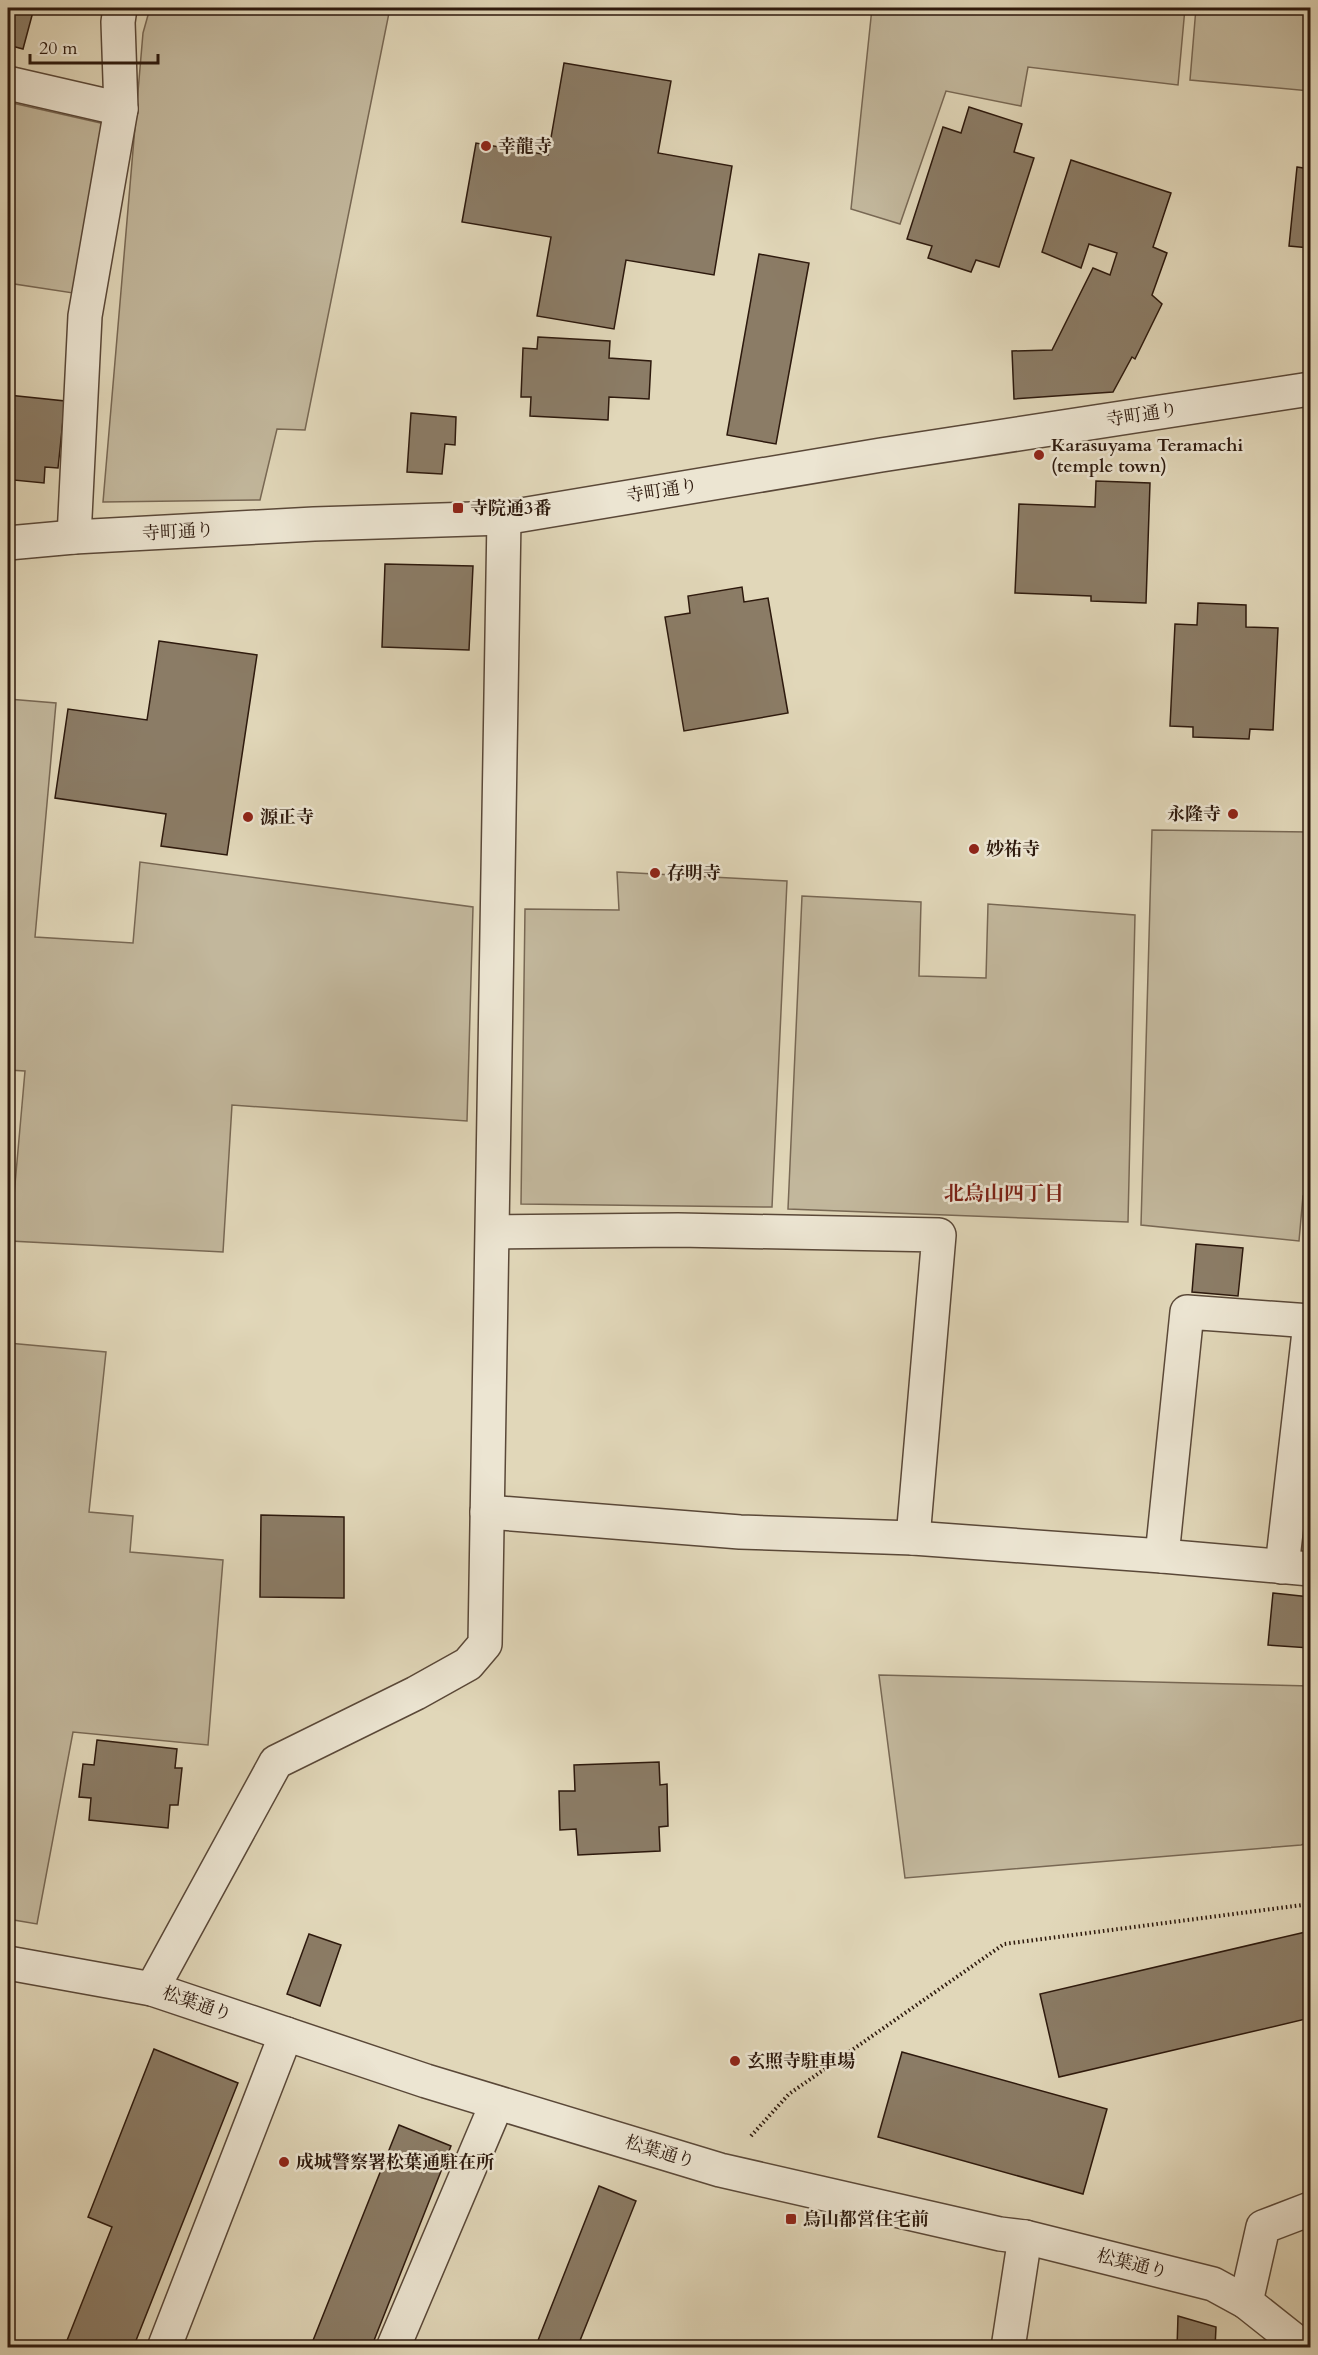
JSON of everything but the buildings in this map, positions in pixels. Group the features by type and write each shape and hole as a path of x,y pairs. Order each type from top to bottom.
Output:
{"street":[{"path":"74,537 85,316 121,109 118,22 120,8"},
{"path":"8,83 121,109"},
{"name":"寺町通り","path":"8,543 74,537 315,524 504,518 880,455 1311,389"},
{"path":"152,1989 276,1762 416,1693 468,1664 485,1644 504,518"},
{"path":"493,1232 678,1230 939,1234 913,1538"},
{"path":"487,1512 740,1532 913,1538 1296,1568 1311,1322 1187,1312 1162,1556"},
{"name":"松葉通り","path":"8,1963 152,1989 497,2103 720,2170 988,2231 1025,2237 1213,2284 1246,2302 1304,2348"},
{"path":"164,2348 286,2034"},
{"path":"393,2348 497,2103"},
{"path":"1246,2302 1263,2228 1311,2210"},
{"path":"1008,2348 1025,2237"}],"path":[{"path":"720,2170 789,2094 1004,1944 1311,1904"}],"shaded area":[{"path":"150,8 358,8 358,11 389,13 305,430 277,429 260,500 103,502 143,33"},
{"path":"872,8 1185,8 1178,85 1028,67 1021,106 946,91 900,224 851,209"},
{"path":"1196,8 1310,8 1310,91 1190,80"},
{"path":"8,102 105,124 73,293 8,283"},
{"path":"8,699 56,703 35,937 133,943 140,862 473,907 467,1121 232,1105 223,1252 10,1241 25,1071 8,1070"},
{"path":"1152,830 1310,832 1310,1196 1303,1196 1299,1241 1141,1225"},
{"path":"617,872 787,881 772,1207 521,1204 525,909 619,910"},
{"path":"802,896 921,902 919,976 986,978 988,904 1135,915 1128,1222 788,1209"},
{"path":"8,1343 106,1352 89,1512 133,1516 130,1552 223,1560 208,1745 73,1732 37,1924 8,1919"},
{"path":"879,1675 1310,1686 1310,1842 1301,1845 905,1878"}],"place":[{"name":"幸龍寺","path":"486,146"},
{"name":"Karasuyama Teramachi (temple town)","path":"1039,455"},
{"name":"寺院通3番","path":"458,508"},
{"name":"永隆寺","path":"1233,814"},
{"name":"源正寺","path":"248,817"},
{"name":"妙祐寺","path":"974,849"},
{"name":"存明寺","path":"655,873"},
{"name":"玄照寺駐車場","path":"735,2061"},
{"name":"成城警察署松葉通駐在所","path":"284,2162"},
{"name":"烏山都営住宅前","path":"791,2219"}],"district":[{"name":"北烏山四丁目","path":"1004,1193"}]}
